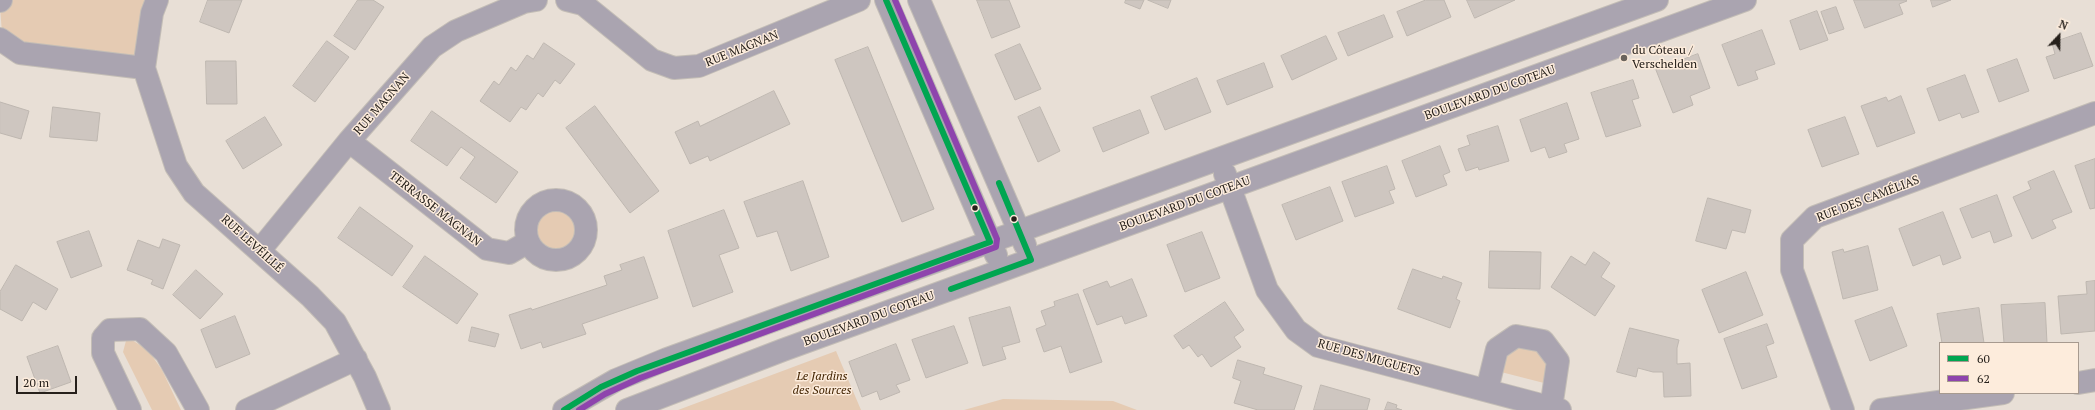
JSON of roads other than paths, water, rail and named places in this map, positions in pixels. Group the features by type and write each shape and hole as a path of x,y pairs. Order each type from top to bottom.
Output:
{"street":[{"name":"RUE LEVÉILLÉ","path":"157,0 152,13 144,68 176,166 194,192 310,296 335,322 356,359 379,410"},
{"name":"RUE MAGNAN","path":"260,250 349,141 432,47 456,31 524,2 536,0"},
{"name":"RUE MAGNAN","path":"567,0 582,4 652,60 674,68 699,66 859,0"},
{"path":"886,0 1002,271"},
{"path":"919,0 1031,260"},
{"name":"BOULEVARD DU COTEAU","path":"626,410 769,355 1744,0"},
{"path":"564,410 601,387 637,371 1653,1 1663,30"},
{"path":"0,39 20,53 144,68"},
{"name":"RUE DES CAMÉLIAS","path":"1843,410 1792,270 1792,240 1815,217 2095,113"},
{"name":"TERRASSE MAGNAN","path":"349,141 487,249 509,253 528,242"},
{"name":"RUE DES MUGUETS","path":"1219,159 1267,290 1296,330 1318,346 1556,409 1558,361 1543,342 1516,336 1497,349 1487,390"},
{"path":"130,410 103,353 103,338 110,330 140,329 146,334 166,354 198,410"},
{"path":"247,410 356,359"},
{"path":"2079,383 2095,380"},
{"path":"1881,410 1996,394"}],"place":[{"name":"du Côteau / Verschelden","path":"1624,58"}],"park label":[{"name":"Le Jardins des Sources","path":"822,384"}]}
